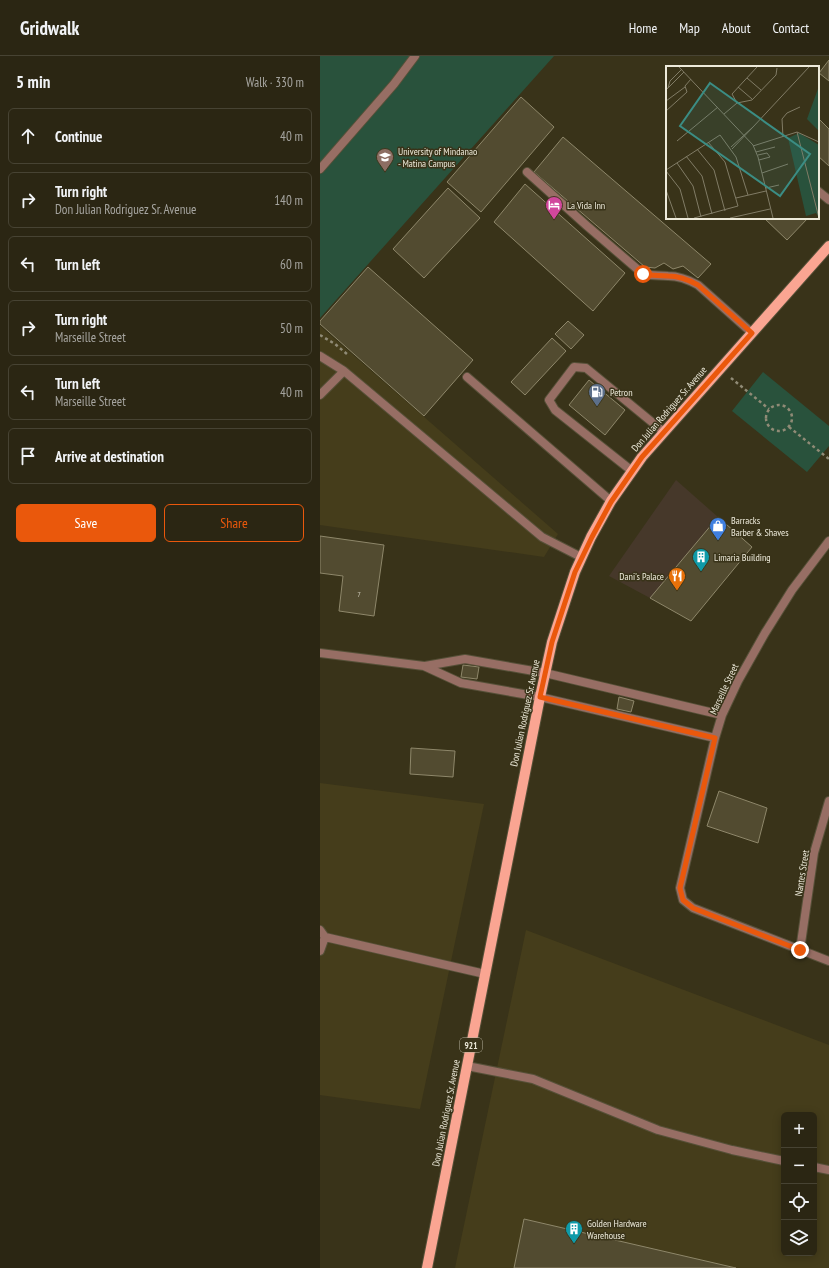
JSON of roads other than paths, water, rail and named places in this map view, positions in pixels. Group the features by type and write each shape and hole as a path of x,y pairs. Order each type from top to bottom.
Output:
{"main road":[{"name":"Don Julian Rodriguez Sr. Avenue","path":"427,1268 545,673 552,642 575,572 581,557 611,502 642,457 829,246"}],"street":[{"path":"320,168 394,84 415,56"},
{"path":"527,172 586,226 643,274 669,276 688,280 698,285 752,333"},
{"path":"819,192 829,200"},
{"path":"320,356 344,371 542,537 553,544 581,557"},
{"path":"632,471 555,410 549,400 574,367 586,368 664,432"},
{"path":"320,396 344,371"},
{"path":"467,377 611,502"},
{"name":"Marseille Street","path":"829,541 792,590 764,633 722,714 680,888 683,900 693,908 829,961"},
{"path":"320,653 424,666 465,659 545,673 722,714"},
{"path":"424,666 462,683 540,697 715,738"},
{"name":"Nantes Street","path":"800,950 814,853 829,801"},
{"path":"320,951 322,934 485,974"},
{"path":"467,1066 533,1079 658,1130 732,1150 781,1160"},
{"path":"817,1168 829,1170"}],"place":[{"name":"University of Mindanao - Matina Campus","path":"385,172"},
{"name":"La Vida Inn","path":"554,220"},
{"name":"Petron","path":"597,407"},
{"name":"Barracks Barber & Shaves","path":"718,541"},
{"name":"Limaria Building","path":"701,572"},
{"name":"Dani's Palace","path":"677,591"},
{"name":"Golden Hardware Warehouse","path":"574,1244"}]}
